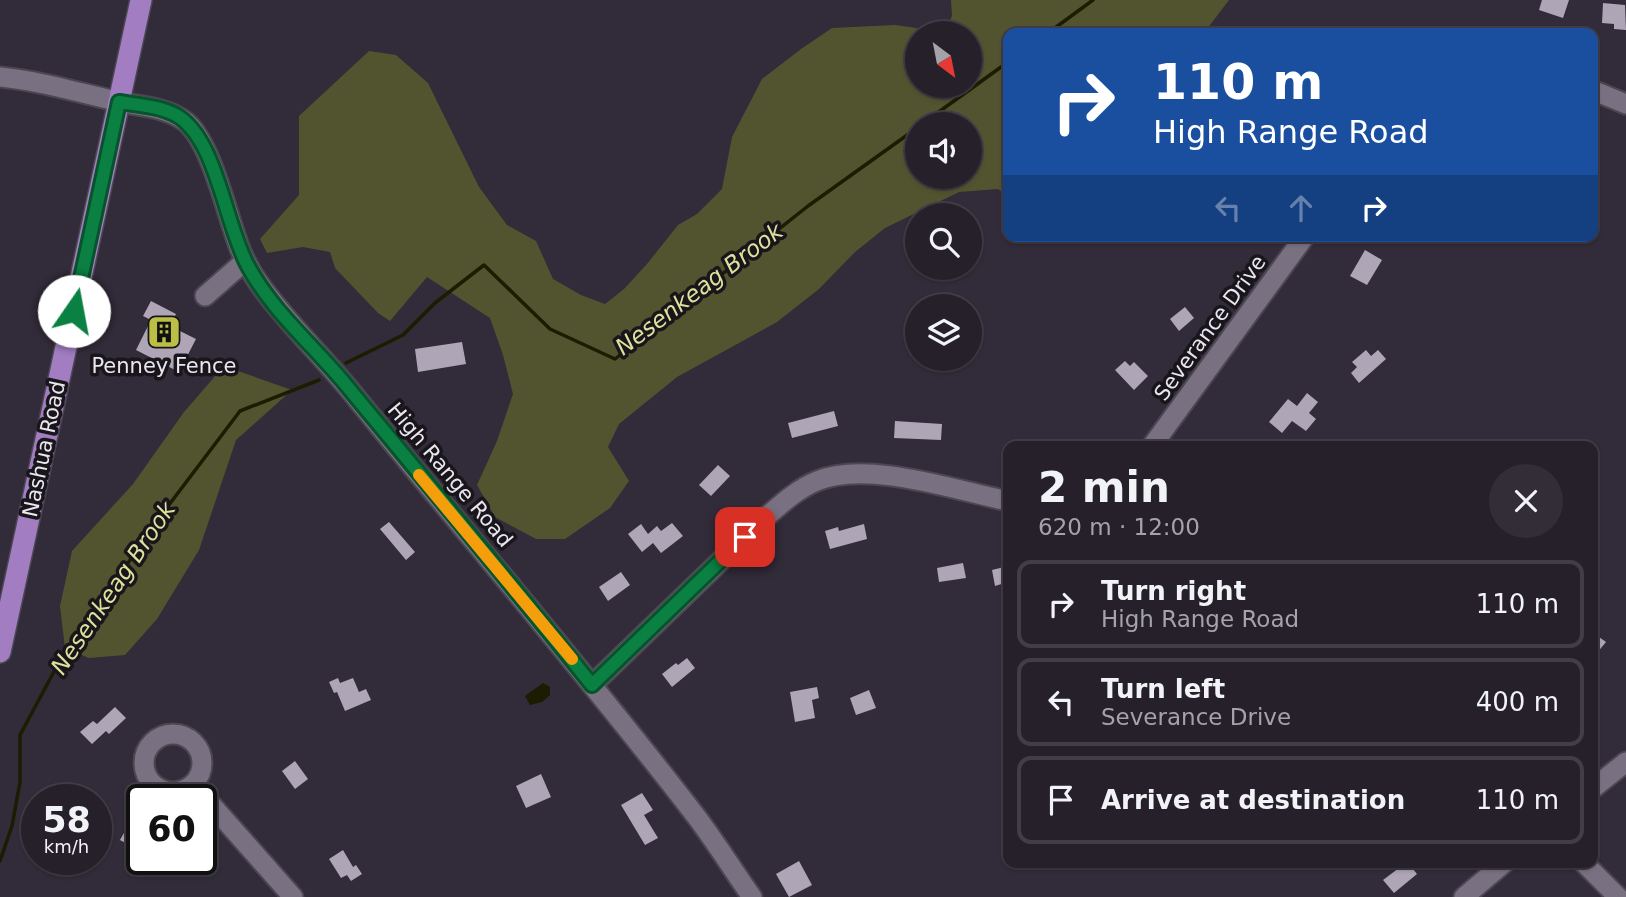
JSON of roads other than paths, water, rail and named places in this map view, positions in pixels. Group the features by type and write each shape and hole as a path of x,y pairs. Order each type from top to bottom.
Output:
{"main road":[{"name":"Nashua Road","path":"0,652 141,0"}],"street":[{"name":"High Range Road","path":"0,77 161,109 174,114 195,131 209,159 245,261 277,307 345,384 527,604 695,814 752,897"},
{"path":"1598,92 1626,104"},
{"name":"Severance Drive","path":"1156,441 1301,242"},
{"path":"205,296 245,261"},
{"path":"592,685 764,519 816,481 845,474 875,474 1003,500"},
{"path":"1598,784 1626,762"},
{"path":"217,811 293,897"},
{"path":"1464,897 1498,868"},
{"path":"1589,868 1618,897"}],"waterway":[{"name":"Nesenkeag Brook","path":"1055,28 1093,0"},
{"name":"Nesenkeag Brook","path":"939,112 1003,66"},
{"name":"Nesenkeag Brook","path":"346,363 403,335 435,303 484,265 550,329 615,359 808,206 905,137"},
{"name":"Nesenkeag Brook","path":"0,861 12,826 20,782 20,735 57,666 159,518 240,411 319,380"}],"place":[{"name":"Penney Fence","path":"164,332"}]}
